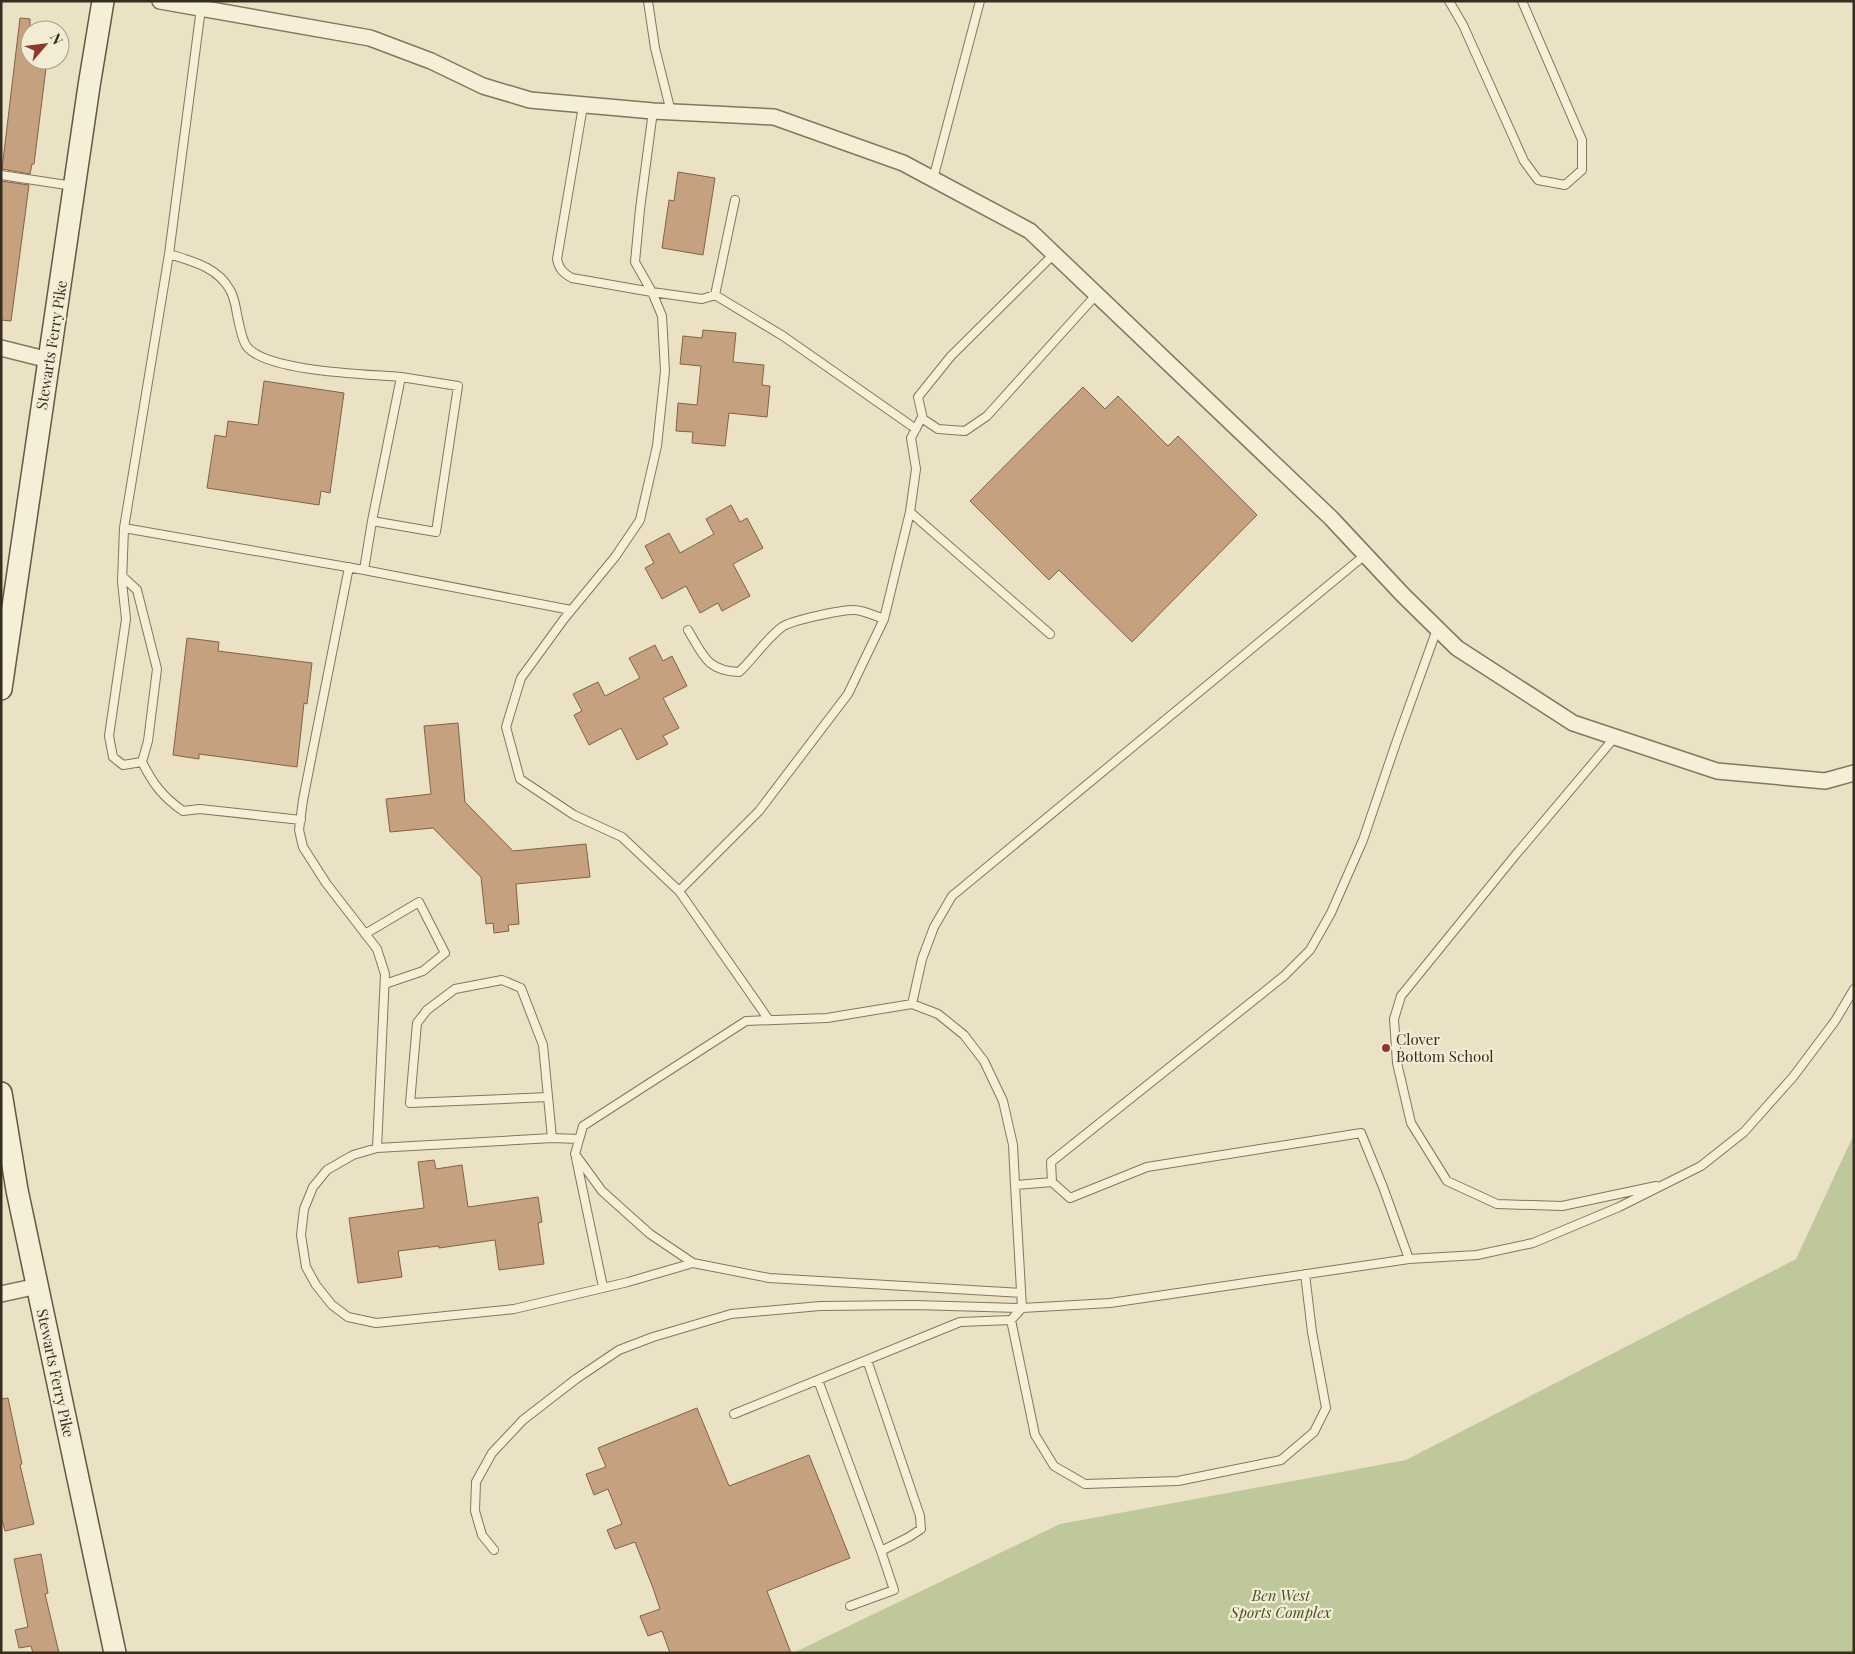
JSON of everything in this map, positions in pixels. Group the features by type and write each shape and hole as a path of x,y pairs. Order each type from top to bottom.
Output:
{"main road":[{"name":"Stewarts Ferry Pike","path":"1,689 103,1"},
{"name":"Stewarts Ferry Pike","path":"1,1093 9,1183 38,1286 115,1653"}],"street":[{"path":"160,1 370,38 431,61 483,86 530,100 653,111 774,117 903,163 1030,231 1331,518 1457,648 1573,723 1717,771 1825,781 1854,774"},
{"path":"1,348 49,360"},
{"path":"1,1294 38,1286"}],"lane":[{"path":"648,1 655,48 671,112"},
{"path":"933,179 980,1"},
{"path":"1449,1 1463,26 1524,161 1538,180 1565,184 1582,170 1582,140 1522,1"},
{"path":"142,762 122,765 113,758 109,736 126,619 122,576 124,528 169,254 201,8"},
{"path":"583,106 558,259 559,268 565,274 572,278 652,292 702,299 715,295 783,336 916,429"},
{"path":"653,111 635,262 652,292 662,316 665,371 657,446 640,520 615,557 571,610 521,678 506,727 520,779 574,815 622,837 679,891 769,1020"},
{"path":"1,175 76,186"},
{"path":"715,295 735,200"},
{"path":"169,254 200,264 222,279 231,290 240,328 247,347 263,358 303,368 401,377 458,386 436,532 372,521"},
{"path":"1054,254 951,356 918,398 923,419 938,430 965,431 987,416 1096,295"},
{"path":"364,570 401,377"},
{"path":"679,891 759,811 848,694 884,619 910,512 916,469 911,438 922,416"},
{"path":"910,512 1050,634"},
{"path":"124,528 349,567 571,610"},
{"path":"912,1004 922,958 934,927 952,896 1365,555"},
{"path":"349,567 300,830 303,846 326,883 377,949 385,974 377,1148"},
{"path":"122,576 137,590 157,669 148,741 142,762 152,782 170,802 183,812 200,810 301,820"},
{"path":"688,630 708,663 725,671 739,672 753,659 770,638 784,626 855,610 884,619"},
{"path":"1409,1260 1361,1133 1147,1167 1070,1198 1052,1182 1051,1162 1284,976 1310,950 1331,913 1363,840 1437,629"},
{"path":"1615,737 1513,858 1401,996 1394,1020 1397,1063 1410,1123 1447,1181 1496,1204 1562,1206 1666,1184"},
{"path":"365,934 419,902 445,953 422,971 385,984"},
{"path":"548,1097 410,1103 417,1023 427,1010 455,989 502,980 520,988 543,1045 552,1138"},
{"path":"494,1550 482,1535 475,1511 476,1482 492,1453 523,1420 576,1379 619,1350 653,1337 731,1314 820,1306 915,1305 1022,1308 1110,1303 1409,1260 1477,1255 1533,1243 1619,1207 1701,1166 1744,1132 1793,1077 1835,1022 1854,989"},
{"path":"603,1287 575,1154 583,1126 746,1021 827,1018 912,1004 938,1014 964,1035 984,1062 1003,1100 1013,1145 1022,1308 1011,1320 960,1322 734,1414"},
{"path":"579,1139 552,1138 377,1148 353,1155 327,1170 313,1187 304,1209 301,1235 306,1267 316,1286 332,1305 348,1317 376,1323 514,1309 693,1263"},
{"path":"575,1154 602,1191 650,1234 693,1263 769,1278 1021,1293"},
{"path":"1015,1185 1052,1182"},
{"path":"1011,1320 1035,1435 1054,1466 1085,1484 1178,1481 1281,1460 1314,1432 1326,1408 1312,1332 1306,1274"},
{"path":"867,1360 917,1507 921,1529 909,1537 881,1550"},
{"path":"818,1380 894,1590 850,1606"}],"green space":[{"name":"Ben West Sports Complex","path":"1854,1134 1854,1653 793,1653 1060,1524 1406,1460 1796,1259"}],"building":[{"path":"20,18 30,19 20,20 20,70 46,70 34,164 32,164 30,174 2,169"},
{"path":"678,172 715,178 703,255 662,248 669,200 674,201"},
{"path":"1,181 29,185 11,321 1,320"},
{"path":"703,330 736,333 733,362 764,365 762,385 770,386 767,417 729,413 725,446 692,443 693,432 676,431 678,403 697,405 701,366 680,364 683,336 702,338"},
{"path":"264,381 344,393 330,493 321,491 319,505 207,488 215,435 226,437 228,421 258,425"},
{"path":"1083,387 1105,409 1118,396 1168,446 1178,436 1257,515 1132,642 1059,570 1049,580 970,501"},
{"path":"731,505 740,522 747,518 763,548 733,564 750,596 722,611 718,603 700,613 686,586 662,599 645,568 654,563 645,546 669,533 680,553 714,534 706,519"},
{"path":"187,638 219,642 218,651 312,663 307,704 304,703 297,767 199,754 199,759 173,755"},
{"path":"655,645 663,661 672,656 687,686 663,698 679,728 663,736 668,744 637,760 621,728 589,745 574,715 582,711 573,694 598,682 605,696 640,678 629,658"},
{"path":"458,723 465,802 513,851 586,844 590,877 516,884 519,924 508,925 509,931 494,933 493,923 486,924 481,877 433,828 390,832 386,799 431,794 424,726"},
{"path":"434,1160 436,1169 462,1165 468,1207 538,1197 542,1222 538,1223 544,1264 499,1270 495,1240 439,1248 439,1246 398,1251 402,1277 358,1283 349,1218 424,1208 418,1162"},
{"path":"8,1398 22,1464 20,1465 34,1524 5,1531 1,1516 1,1399"},
{"path":"697,1408 729,1486 809,1455 850,1558 767,1591 791,1653 670,1653 662,1631 648,1636 640,1616 660,1609 635,1542 615,1549 607,1530 622,1524 608,1489 594,1495 586,1474 606,1467 598,1448"},
{"path":"41,1554 48,1593 45,1594 59,1653 33,1653 31,1646 19,1648 15,1630 28,1627 14,1559"}],"place":[{"name":"Clover Bottom School","path":"1386,1048"}]}
